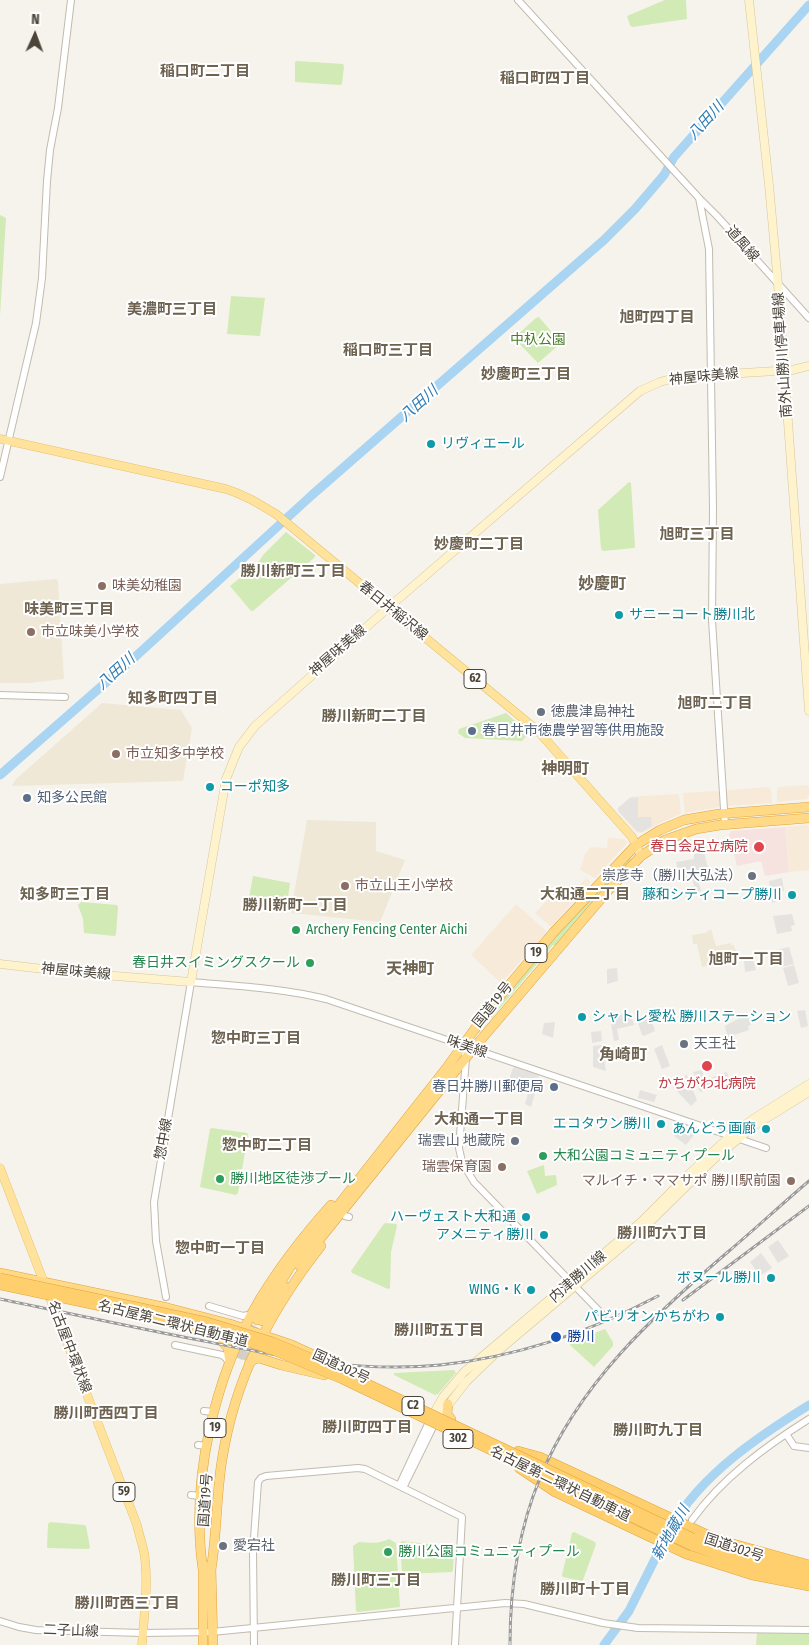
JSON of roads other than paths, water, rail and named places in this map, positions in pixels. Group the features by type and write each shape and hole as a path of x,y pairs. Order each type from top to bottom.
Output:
{"highway":[{"name":"国道19号","path":"254,1332 299,1265 500,996 553,933 636,845 652,834 676,823 724,813 809,807"},
{"name":"国道19号","path":"381,1156 605,894 641,856 659,843 679,834 725,825 809,818"},
{"path":"207,1570 200,1553 195,1495 209,1412 254,1332 278,1273 321,1214 381,1156"},
{"path":"239,1361 254,1332 347,1216 381,1156"},
{"name":"国道302号","path":"0,1273 168,1308 230,1324 278,1340 335,1363 682,1530 732,1549 809,1568"},
{"name":"名古屋第二環状自動車道","path":"0,1278 207,1322 273,1342 341,1371 693,1538 729,1553 754,1560 809,1568"},
{"name":"国道302号","path":"0,1286 218,1336 254,1332 298,1364 623,1518 634,1520 653,1518 662,1520"},
{"name":"名古屋第二環状自動車道","path":"0,1286 184,1324 234,1337 275,1351 342,1379 692,1546 754,1567 809,1578"},
{"path":"254,1332 271,1332 278,1340"},
{"path":"218,1336 239,1361"},
{"path":"239,1361 260,1358 324,1375"},
{"name":"国道19号","path":"212,1645 205,1500 210,1455 220,1409 239,1361"},
{"path":"448,1404 447,1414 451,1419"},
{"path":"518,1451 540,1457 686,1526 809,1568"},
{"path":"519,1468 555,1492 686,1554 718,1566 752,1575 809,1586"},
{"name":"国道19号","path":"203,1645 202,1632 207,1570"}],"main road":[{"name":"南外山勝川停車場線","path":"749,0 778,284 809,711"},
{"name":"神屋味美線","path":"0,964 68,972 191,982 226,779 239,748 255,726 273,708 640,391 669,379 784,370 809,366"},
{"name":"春日井稲沢線","path":"4,440 226,489 252,500 279,517 538,732 632,837 641,856"},
{"name":"内津勝川線","path":"437,1413 448,1404 466,1382 497,1352 642,1222 688,1175 754,1119 809,1084"},
{"name":"内津勝川線","path":"734,1137 809,1092"},
{"name":"名古屋中環状線","path":"0,1168 137,1525 144,1552 146,1593 142,1645"},
{"name":"内津勝川線","path":"430,1426 451,1386 464,1372 573,1284"}],"street":[{"path":"0,477 4,440 36,323 42,278 48,166 58,108 71,0"},
{"name":"道風線","path":"518,0 809,318"},
{"path":"699,198 708,249 713,508 712,620 725,825"},
{"path":"0,695 65,697"},
{"name":"味美線","path":"191,982 296,992 348,1006 766,1148"},
{"name":"惣中線","path":"166,1297 156,1241 154,1202 191,982"},
{"path":"462,1045 466,1058 459,1148 466,1170 474,1182 604,1315"},
{"path":"209,1306 243,1316 248,1315 254,1332"},
{"path":"175,1345 222,1355 239,1361"},
{"path":"692,1520 702,1505 746,1465 809,1419"},
{"path":"401,1487 430,1426"},
{"path":"786,1434 794,1446 809,1448"},
{"path":"254,1645 252,1628 253,1552 258,1482 266,1476 358,1468 365,1469 462,1516 455,1645"},
{"name":"二子山線","path":"0,1621 36,1630 143,1633 212,1632 505,1603 524,1604 607,1624 630,1627 809,1630"}],"waterway":[{"name":"八田川","path":"0,775 135,657 312,495 604,240 635,209 664,175 674,157 809,5"},
{"name":"新地蔵川","path":"672,1526 684,1507 715,1473 752,1443 809,1405"},
{"name":"新地蔵川","path":"604,1645 629,1611 666,1537"}],"tunnel":[{"path":"238,1358 257,1320"},
{"path":"244,1360 254,1337"}],"railway":[{"path":"510,1645 514,1581 526,1518 540,1478 556,1444 575,1412 597,1382 646,1326 701,1275 809,1181"},
{"path":"683,1300 809,1206"},
{"path":"0,1299 292,1358 350,1365 410,1367 469,1361 525,1349 579,1332 658,1296"}],"place":[{"name":"リヴィエール","path":"431,444"},
{"name":"味美幼稚園","path":"102,586"},
{"name":"サニーコート勝川北","path":"619,615"},
{"name":"市立味美小学校","path":"31,632"},
{"name":"徳農津島神社","path":"541,712"},
{"name":"春日井市徳農学習等供用施設","path":"472,731"},
{"name":"市立知多中学校","path":"116,754"},
{"name":"コーポ知多","path":"210,787"},
{"name":"知多公民館","path":"27,798"},
{"name":"春日会足立病院","path":"759,847"},
{"name":"崇彦寺（勝川大弘法）","path":"752,876"},
{"name":"市立山王小学校","path":"345,886"},
{"name":"藤和シティコープ勝川","path":"792,895"},
{"name":"Archery Fencing Center Aichi","path":"296,930"},
{"name":"春日井スイミングスクール","path":"310,963"},
{"name":"シャトレ愛松 勝川ステーション","path":"582,1017"},
{"name":"天王社","path":"684,1044"},
{"name":"かちがわ北病院","path":"707,1066"},
{"name":"春日井勝川郵便局","path":"554,1087"},
{"name":"エコタウン勝川","path":"661,1124"},
{"name":"あんどう画廊","path":"766,1129"},
{"name":"瑞雲山 地蔵院","path":"515,1141"},
{"name":"大和公園コミュニティプール","path":"543,1156"},
{"name":"瑞雲保育園","path":"502,1167"},
{"name":"勝川地区徒渉プール","path":"220,1179"},
{"name":"マルイチ・ママサポ 勝川駅前園","path":"791,1181"},
{"name":"ハーヴェスト大和通","path":"526,1217"},
{"name":"アメニティ勝川","path":"544,1235"},
{"name":"ボヌール勝川","path":"771,1278"},
{"name":"WING・K","path":"531,1290"},
{"name":"パビリオンかちがわ","path":"720,1317"},
{"name":"勝川","path":"556,1337"},
{"name":"愛宕社","path":"223,1546"},
{"name":"勝川公園コミュニティプール","path":"388,1552"}],"district":[{"name":"稲口町二丁目","path":"205,72"},
{"name":"稲口町四丁目","path":"545,79"},
{"name":"美濃町三丁目","path":"172,310"},
{"name":"旭町四丁目","path":"657,318"},
{"name":"稲口町三丁目","path":"388,351"},
{"name":"妙慶町三丁目","path":"526,375"},
{"name":"旭町三丁目","path":"697,535"},
{"name":"妙慶町二丁目","path":"479,545"},
{"name":"勝川新町三丁目","path":"293,572"},
{"name":"妙慶町","path":"602,585"},
{"name":"味美町三丁目","path":"69,610"},
{"name":"知多町四丁目","path":"173,699"},
{"name":"旭町二丁目","path":"715,704"},
{"name":"勝川新町二丁目","path":"374,717"},
{"name":"神明町","path":"565,770"},
{"name":"知多町三丁目","path":"65,895"},
{"name":"大和通二丁目","path":"585,895"},
{"name":"勝川新町一丁目","path":"295,906"},
{"name":"旭町一丁目","path":"746,960"},
{"name":"天神町","path":"410,970"},
{"name":"惣中町三丁目","path":"256,1039"},
{"name":"角崎町","path":"623,1056"},
{"name":"大和通一丁目","path":"479,1120"},
{"name":"惣中町二丁目","path":"267,1146"},
{"name":"勝川町六丁目","path":"662,1234"},
{"name":"惣中町一丁目","path":"220,1249"},
{"name":"勝川町五丁目","path":"439,1331"},
{"name":"勝川町西四丁目","path":"106,1414"},
{"name":"勝川町四丁目","path":"367,1428"},
{"name":"勝川町九丁目","path":"658,1431"},
{"name":"勝川町三丁目","path":"376,1581"},
{"name":"勝川町十丁目","path":"585,1590"},
{"name":"勝川町西三丁目","path":"127,1604"}],"park label":[{"name":"中杁公園","path":"538,340"}]}
